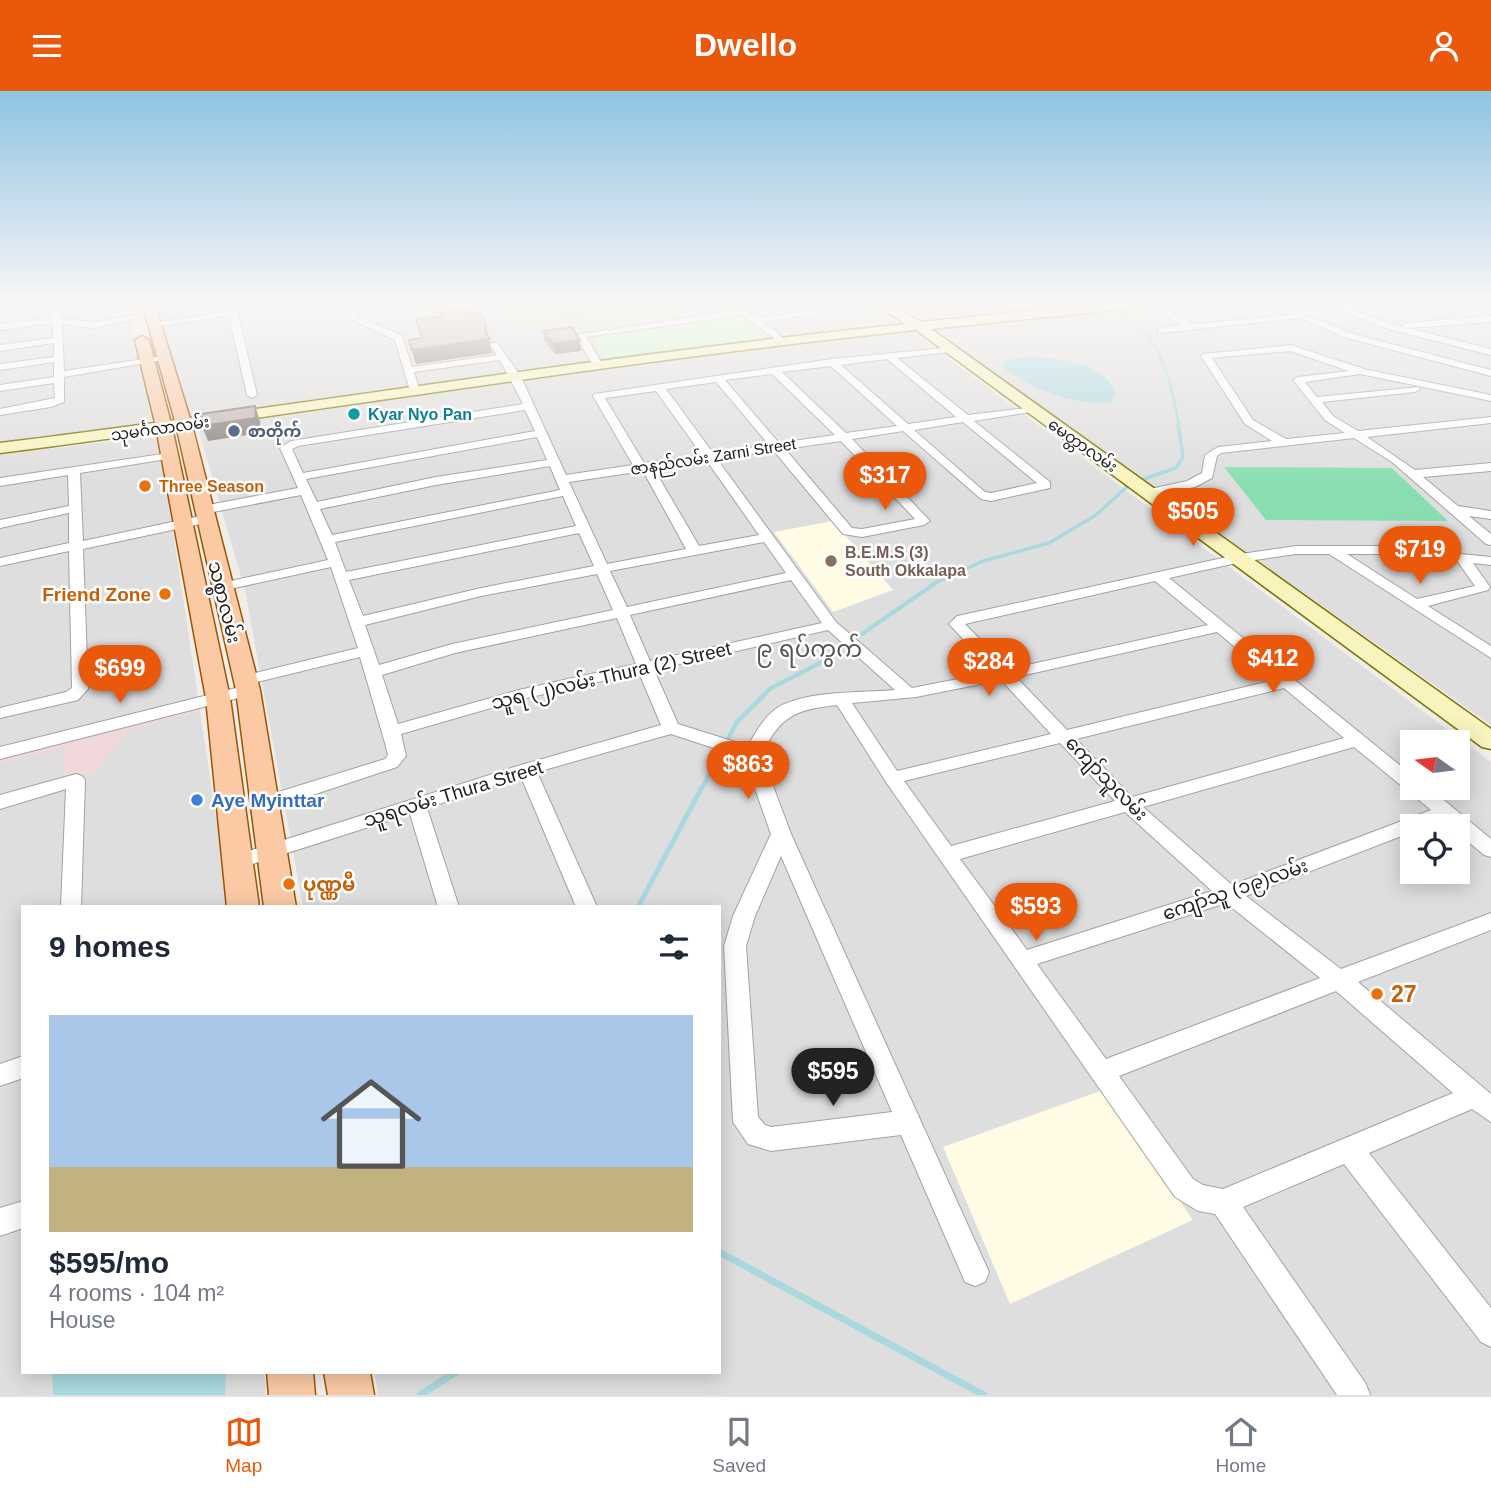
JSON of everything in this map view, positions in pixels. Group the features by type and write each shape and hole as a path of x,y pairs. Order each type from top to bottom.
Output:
{"main road":[{"name":"သစ္စာလမ်း","path":"147,363 169,456 197,517 221,587 246,685 280,905"},
{"name":"သစ္စာလမ်း","path":"165,363 184,425 243,905"},
{"name":"သုမင်္ဂလာလမ်း","path":"0,448 164,428 614,363"},
{"name":"မေတ္တာလမ်း","path":"969,363 1491,741"},
{"path":"290,1374 292,1395"},
{"path":"348,1374 351,1395"}],"street":[{"path":"0,367 30,363"},
{"path":"0,412 58,402 58,363"},
{"path":"0,388 137,363"},
{"path":"243,363 252,395"},
{"path":"407,363 415,392"},
{"path":"409,370 461,363"},
{"path":"508,363 602,568 671,728 744,751 975,1272"},
{"path":"694,550 598,396 826,363"},
{"path":"833,363 985,497 1046,485 898,363"},
{"path":"1210,363 1249,422 1284,443"},
{"path":"1335,363 1362,372 1491,398"},
{"path":"1450,363 1491,373"},
{"path":"718,378 848,531 855,534 924,521 844,437 774,370"},
{"path":"1362,372 1299,379 1329,418 1415,474 1491,541"},
{"path":"659,387 835,629 908,693"},
{"path":"1314,400 1434,387"},
{"path":"266,803 391,763 397,756 392,731 358,622 327,540 286,447 528,406"},
{"name":"ဇာနည်လမ်း Zarni Street","path":"327,540 643,467 1031,409"},
{"path":"1150,493 1191,484 1208,475 1211,455 1218,450 1487,422"},
{"path":"0,562 197,517 302,483 540,433"},
{"path":"0,482 169,456"},
{"path":"313,507 436,481 554,461"},
{"path":"1415,474 1491,467"},
{"path":"0,713 79,693 74,472"},
{"path":"1452,472 1491,477"},
{"path":"0,524 75,508"},
{"path":"1457,510 1491,515"},
{"path":"221,587 339,570 584,528"},
{"path":"358,622 481,591 769,537"},
{"path":"1330,549 1491,653"},
{"name":"ကျော်သူလမ်း","path":"1483,1103 1340,981 1229,894 1129,805 957,622 1241,558 1296,550 1330,549 1461,556 1491,561"},
{"path":"1415,604 1483,587 1461,556"},
{"path":"373,672 452,649 796,575"},
{"path":"1158,576 1400,775"},
{"path":"744,751 787,709 908,693 1007,675 1220,627"},
{"name":"သူရ (၂)လမ်း Thura (2) Street","path":"392,731 519,695 644,665 835,629"},
{"path":"0,753 218,698 246,685 366,651"},
{"path":"892,778 1287,682"},
{"path":"842,700 892,778 1184,1188 1198,1198 1223,1202 1349,1149 1483,1103"},
{"name":"သူရလမ်း Thura Street","path":"237,862 527,769 671,728"},
{"path":"947,855 1357,740"},
{"path":"527,769 586,905"},
{"path":"0,801 76,781 71,905"},
{"path":"1431,800 1491,849"},
{"path":"416,804 448,905"},
{"name":"ကျော်သူ (၁၉)လမ်း","path":"1022,960 1229,894 1445,811"},
{"path":"781,834 744,916 735,946 746,1122 757,1135 771,1139 910,1122"},
{"path":"1102,1072 1491,921"},
{"path":"0,1075 21,1068"},
{"path":"1349,1149 1491,1332"},
{"path":"1223,1202 1354,1395"},
{"path":"0,1222 21,1215"}],"shaded area":[{"path":"0,363 142,363 151,420 139,426 0,443"},
{"path":"172,363 594,363 200,419 190,418"},
{"path":"647,363 955,363 1448,730 1400,730 1400,800 1470,800 1470,746 1491,762 1491,1395 378,1395 375,1374 721,1374 721,905 303,905 245,590 198,428"},
{"path":"978,363 1491,363 1491,725"},
{"path":"143,437 159,439 223,863 227,905 21,905 21,1374 264,1374 266,1395 0,1395 0,455"},
{"name":"B.E.M.S (3) South Okkalapa","path":"833,521 893,590 833,612 774,532"},
{"path":"198,697 200,711 131,729 94,773 63,780 65,748 0,764 0,746"},
{"path":"1103,1090 1193,1220 1010,1304 943,1147"}],"green space":[{"path":"1224,467 1392,468 1448,521 1266,520"}],"water":[{"path":"1003,363 1078,363 1100,374 1109,382 1115,393 1111,402 1068,399 1027,383 1003,368"},
{"path":"52,1374 226,1374 225,1395 53,1395"}],"building":[{"path":"255,406 256,418 202,426 201,414"}],"waterway":[{"path":"1162,363 1179,425"},
{"path":"1138,481 1176,468 1183,457 1178,424"},
{"path":"936,582 983,561 1049,543 1096,515 1130,484"},
{"path":"702,788 737,722 771,688 820,663 936,582"},
{"path":"639,905 702,787"},
{"path":"721,1253 984,1395"},
{"path":"420,1395 453,1374"}],"place":[{"name":"Kyar Nyo Pan","path":"354,414"},
{"name":"စာတိုက်","path":"234,431"},
{"name":"Three Season","path":"145,486"},
{"name":"B.E.M.S (3) South Okkalapa","path":"831,561"},
{"name":"Friend Zone","path":"165,594"},
{"name":"Aye Myinttar","path":"197,800"},
{"name":"ပုဏ္ဏမီ","path":"289,884"},
{"name":"27","path":"1377,994"}],"district":[{"name":"၉ ရပ်ကွက်","path":"809,649"}]}
